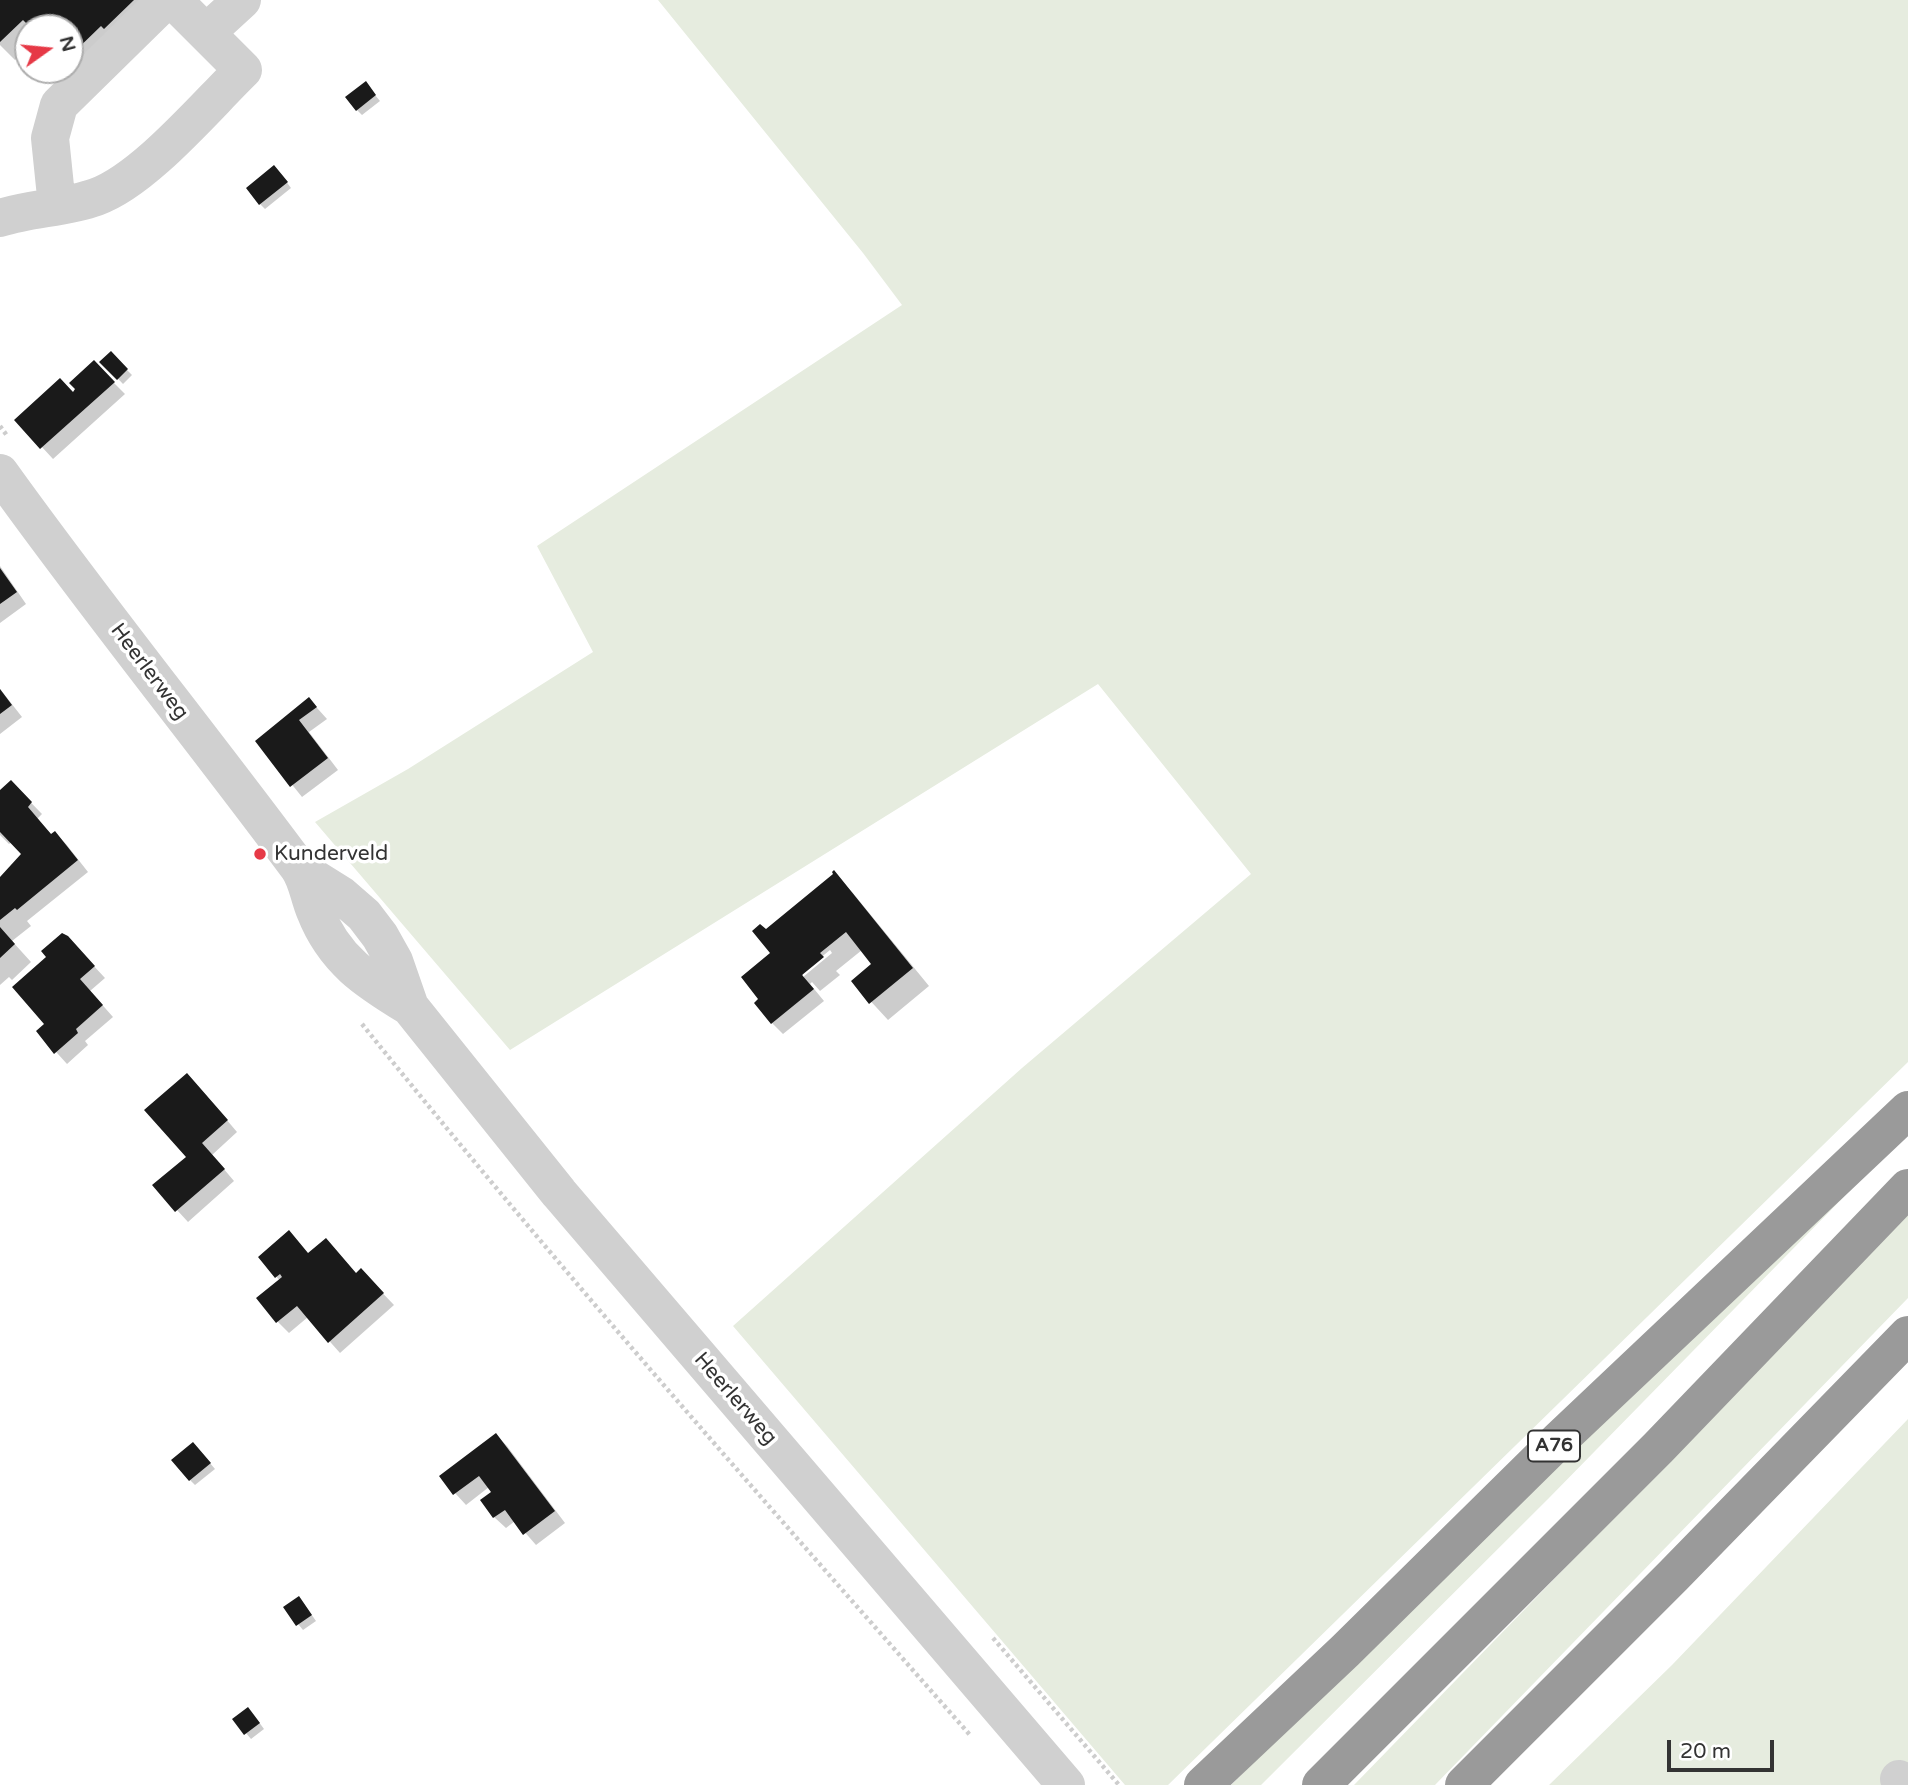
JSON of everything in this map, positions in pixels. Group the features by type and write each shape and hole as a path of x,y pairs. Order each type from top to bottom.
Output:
{"highway":[{"name":"A76","path":"1203,1785 1345,1651 1559,1440 1908,1110"},
{"path":"1321,1785 1658,1448 1908,1188"},
{"path":"1464,1785 1908,1335"}],"street":[{"path":"57,206 50,138 59,105 166,0"},
{"path":"0,218 97,197 137,172 243,69 173,0"},
{"path":"206,33 242,0"},
{"name":"Heerlerweg","path":"0,473 178,712 301,870 341,895 364,915 394,961 410,1007 568,1204 1066,1785"}],"path":[{"name":"Heerlerweg","path":"400,1071 516,1212 978,1744"},
{"path":"1084,1742 1119,1785"}],"shaded area":[{"path":"658,0 1908,0 1908,1062 1168,1785 1125,1785 733,1326 1022,1068 1251,874 1098,684 510,1050 315,822 408,769 593,652 537,546 902,305"},
{"path":"1878,1162 1548,1499 1261,1785 1231,1785 1532,1486"},
{"path":"1908,1215 1908,1298 1435,1785 1354,1785"},
{"path":"1908,1419 1908,1777 1891,1785 1549,1785 1672,1665"}],"building":[{"path":"0,0 134,0 104,29 101,26 84,42 84,14 14,14 14,29 0,42"},
{"path":"366,81 376,95 356,111 345,97"},
{"path":"274,165 288,182 259,205 246,188"},
{"path":"111,351 128,369 117,380 99,362"},
{"path":"94,360 115,382 40,449 14,420 60,378 73,392 75,389 69,383"},
{"path":"0,568 17,592 0,604"},
{"path":"0,689 12,705 0,714"},
{"path":"309,697 317,707 299,720 328,758 290,787 255,741"},
{"path":"11,780 32,802 28,807 51,834 55,831 78,860 17,910 15,908 0,920 0,877 21,854 0,832 0,790"},
{"path":"834,870 913,968 869,1004 851,981 871,964 846,932 820,953 824,957 802,975 814,989 771,1024 754,1003 758,999 741,977 770,953 752,931 760,924 766,929 833,874"},
{"path":"0,927 15,944 0,958"},
{"path":"62,933 68,936 95,966 80,979 103,1005 76,1029 78,1033 54,1054 36,1031 44,1024 12,987 46,957 41,951"},
{"path":"187,1073 228,1120 202,1143 225,1169 175,1212 152,1185 186,1157 144,1110"},
{"path":"289,1230 308,1253 326,1238 356,1273 361,1268 384,1293 328,1343 297,1306 276,1323 256,1298 282,1277 280,1274 275,1278 258,1257"},
{"path":"496,1433 555,1511 523,1535 505,1510 493,1518 480,1500 491,1492 479,1476 453,1495 439,1476"},
{"path":"193,1442 211,1463 189,1481 171,1460"},
{"path":"299,1596 312,1615 296,1626 283,1607"},
{"path":"248,1707 260,1723 244,1735 232,1719"}],"place":[{"name":"Kunderveld","path":"260,854"}]}
